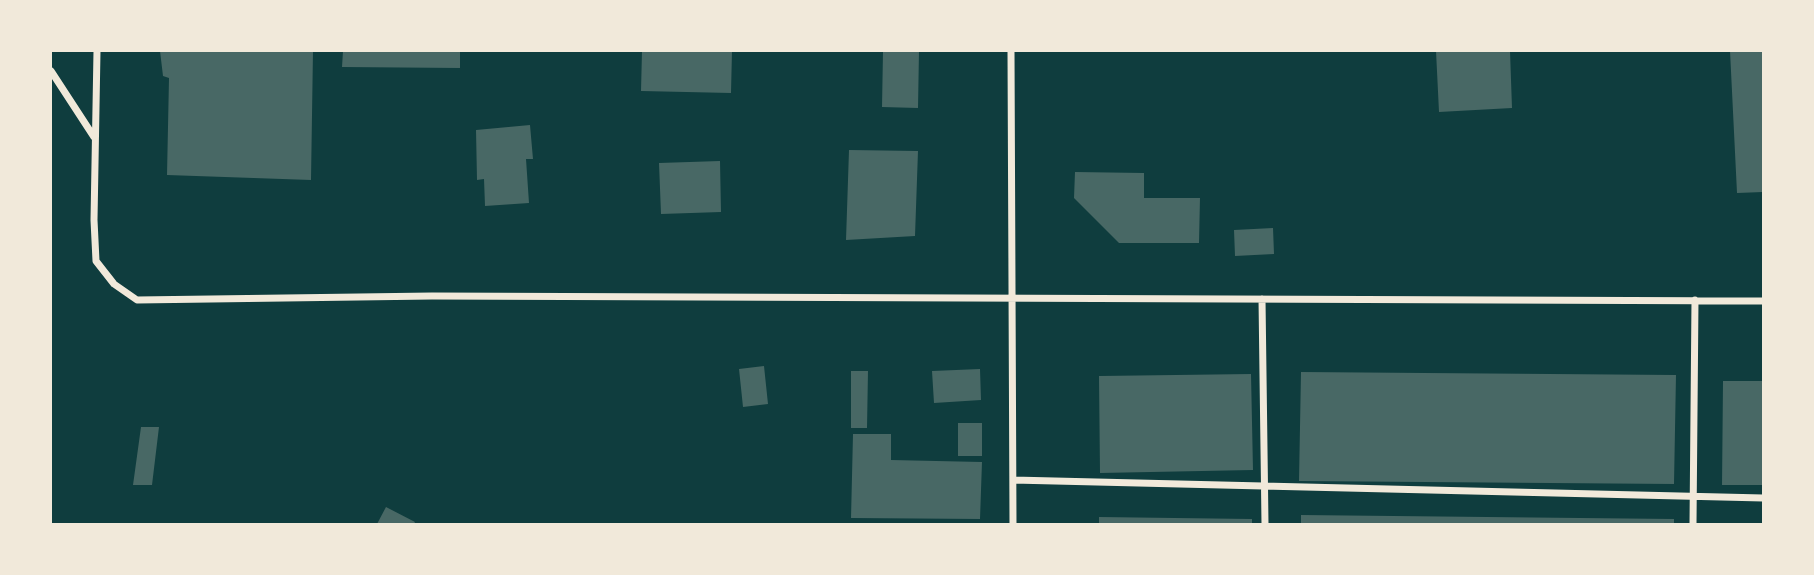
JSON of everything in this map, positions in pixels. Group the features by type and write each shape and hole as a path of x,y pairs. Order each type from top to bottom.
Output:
{"street":[{"path":"97,51 94,220 96,261 114,284 137,300 432,296 1763,300"},
{"path":"1011,51 1013,524"},
{"path":"51,71 96,139"},
{"path":"1262,299 1265,524"},
{"path":"1693,524 1695,300"},
{"path":"1013,480 1763,498"}],"building":[{"path":"160,51 313,51 311,180 167,175 169,78 163,76"},
{"path":"343,51 460,51 460,68 342,67"},
{"path":"642,51 732,51 731,93 641,91"},
{"path":"883,51 919,51 918,108 882,107"},
{"path":"1436,51 1510,51 1512,108 1439,112"},
{"path":"1730,51 1763,51 1763,192 1737,193"},
{"path":"530,125 533,159 526,159 529,203 485,206 484,179 477,180 476,130"},
{"path":"849,150 918,151 915,236 846,240"},
{"path":"720,161 721,212 661,214 659,163"},
{"path":"1075,172 1144,173 1144,198 1200,198 1199,243 1119,243 1074,198"},
{"path":"1273,228 1274,254 1235,256 1234,230"},
{"path":"764,366 768,404 743,407 739,369"},
{"path":"980,369 981,400 934,403 932,371"},
{"path":"851,371 868,371 867,428 851,428"},
{"path":"1301,372 1676,375 1674,484 1299,481"},
{"path":"1251,374 1253,470 1100,473 1099,376"},
{"path":"1723,381 1763,381 1763,485 1722,485"},
{"path":"958,423 982,423 982,456 958,456"},
{"path":"141,427 159,427 152,485 133,485"},
{"path":"853,434 891,434 891,460 982,462 980,519 851,518"},
{"path":"386,507 415,522 414,524 377,524"},
{"path":"1301,515 1674,519 1674,524 1301,524"},
{"path":"1099,517 1252,519 1252,524 1099,524"}]}
